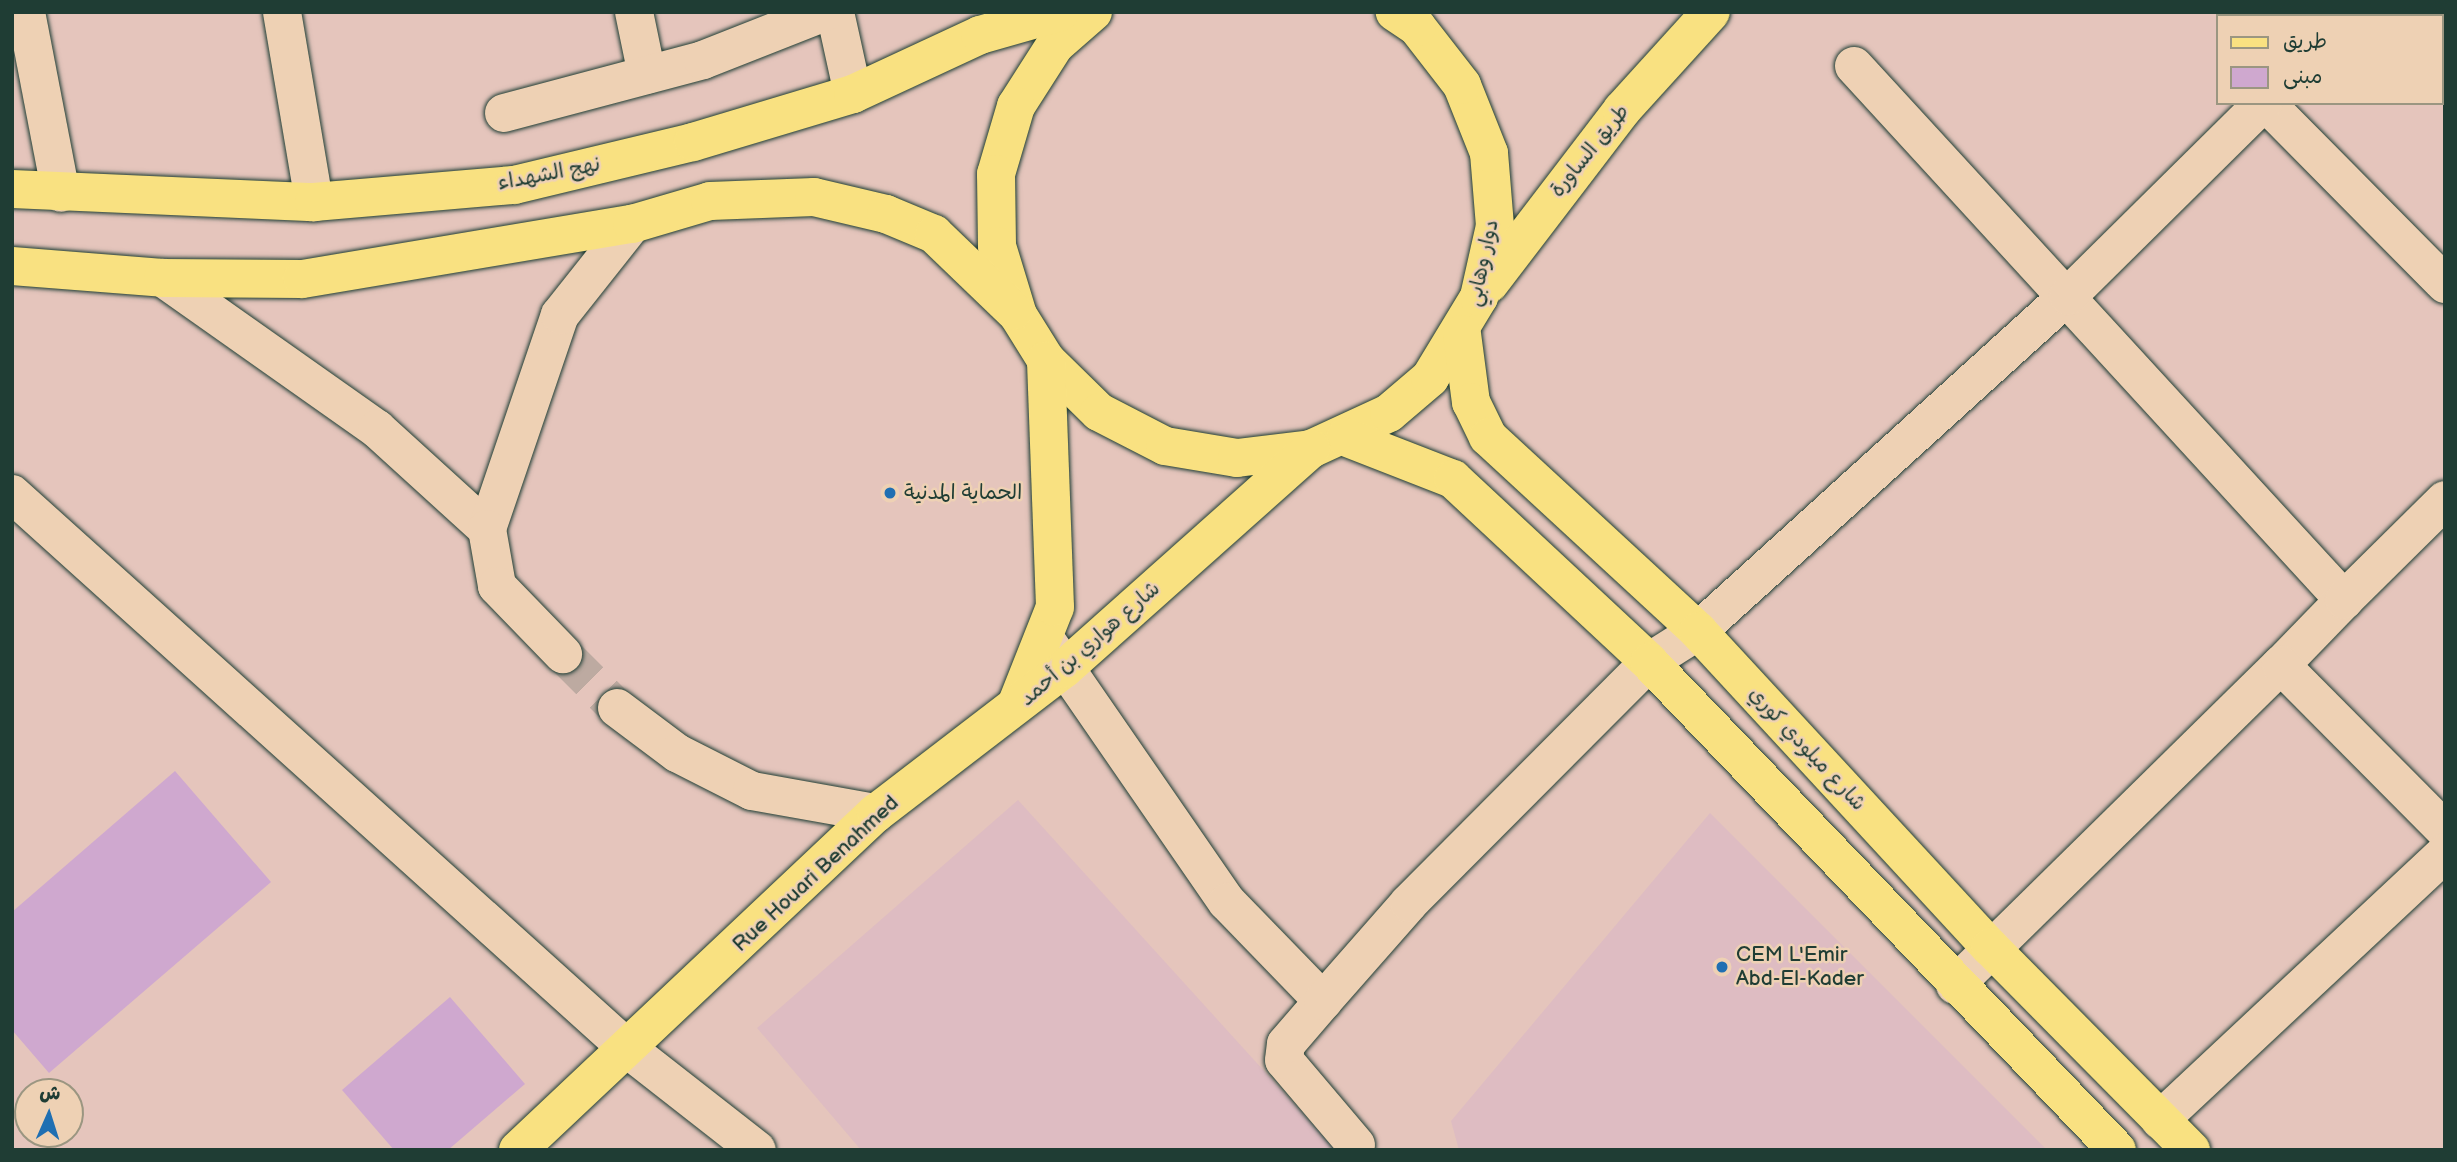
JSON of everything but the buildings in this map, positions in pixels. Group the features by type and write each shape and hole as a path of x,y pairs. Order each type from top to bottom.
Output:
{"main road":[{"name":"نهج الشهداء","path":"12,189 314,202 514,184 694,142 853,94 980,35 1060,12"},
{"name":"دوار وهابي","path":"1093,12 1055,45 1016,106 996,174 997,246 1018,315 1046,360 1099,412 1165,446 1237,458 1328,443 1389,413 1430,377 1462,334 1479,297 1495,226 1489,153 1462,85 1417,27 1395,12"},
{"name":"طريق الساورة","path":"1479,297 1622,110 1711,12"},
{"path":"12,266 163,278 302,278 632,223 710,201 814,197 886,214 934,234 1018,315"},
{"name":"شارع ميلودي كوري","path":"1462,334 1471,402 1488,437 1698,631 1990,947 2190,1150"},
{"name":"شارع هواري بن أحمد","path":"1046,360 1058,565 1055,654"},
{"path":"1328,443 1452,479 1649,662 1955,985 2117,1150"},
{"name":"شارع هواري بن أحمد","path":"1013,711 1055,654 1328,443"},
{"name":"Rue Houari Benahmed","path":"629,1050 876,813 1013,711"},
{"path":"518,1150 629,1050"}],"street":[{"path":"26,12 61,193"},
{"path":"282,12 314,202"},
{"path":"634,12 647,75"},
{"path":"504,113 647,75 825,12"},
{"path":"835,12 853,94"},
{"path":"1854,66 2068,296 2344,600"},
{"path":"1356,1148 1284,1060 1286,1044 1322,1001 1409,903 1649,662 1698,631 2068,296 2262,105"},
{"path":"2266,105 2445,284"},
{"path":"564,654 497,586 487,529 560,315 632,223"},
{"path":"163,278 377,429 487,529"},
{"path":"12,494 629,1050 757,1150"},
{"path":"1955,985 1990,947 2281,665 2445,500"},
{"path":"1055,654 1227,902 1322,1001"},
{"path":"2281,665 2445,831"},
{"path":"617,708 677,753 752,791 876,813"},
{"path":"2160,1120 2445,853"}],"shaded area":[{"path":"1018,800 1334,1148 861,1150 757,1028"},
{"name":"CEM L'Emir Abd-El-Kader","path":"1710,813 2047,1150 1459,1150 1451,1121"}],"tunnel":[{"path":"563,654 617,708"}],"place":[{"name":"الحماية المدنية","path":"890,493"},
{"name":"CEM L'Emir Abd-El-Kader","path":"1722,967"}]}
